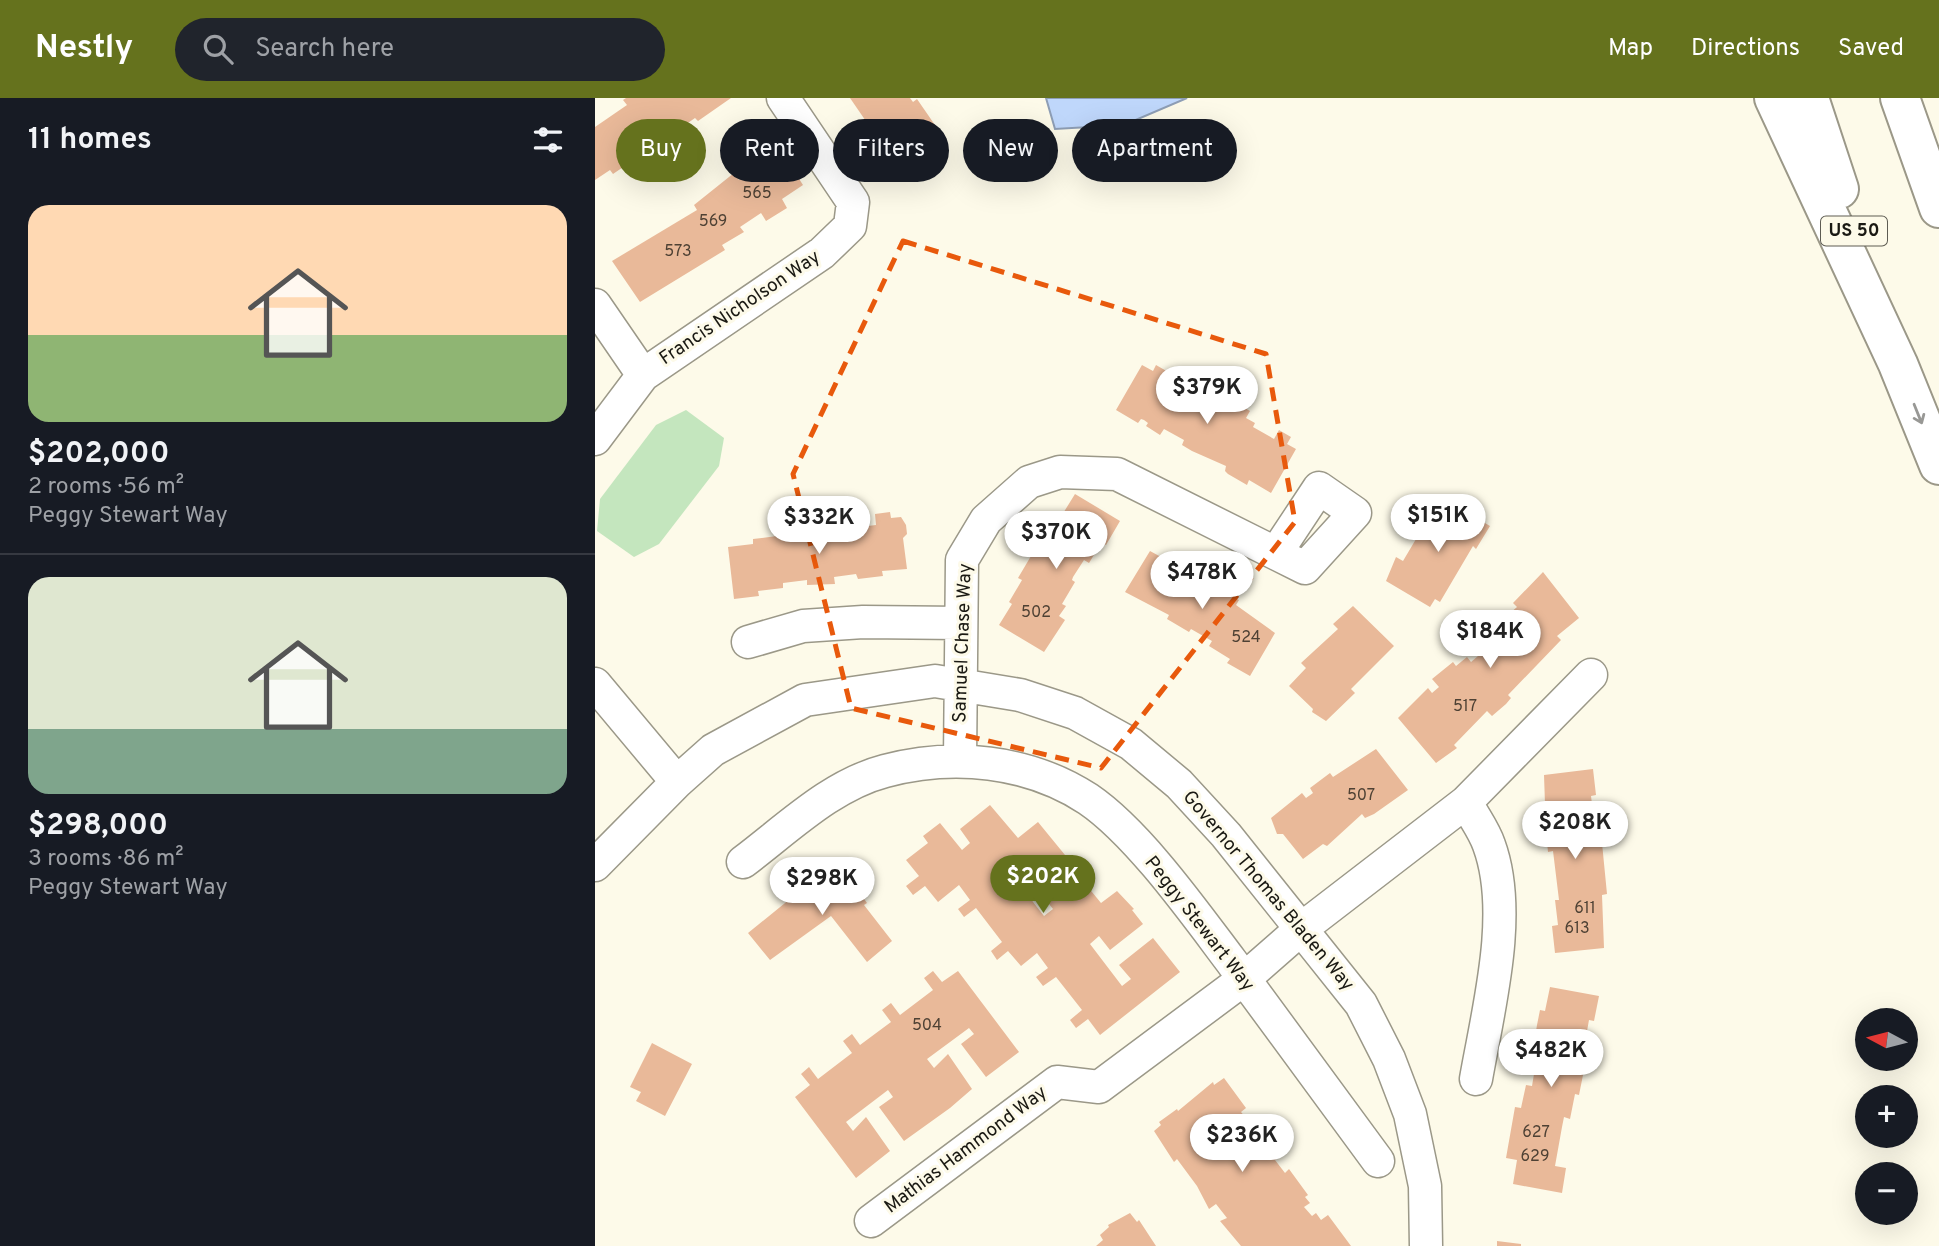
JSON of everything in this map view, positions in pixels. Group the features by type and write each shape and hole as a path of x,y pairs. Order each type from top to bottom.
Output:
{"highway":[{"path":"1774,98 1898,364"},
{"name":"US 50","path":"1809,98 1898,364 1939,465"},
{"path":"1900,98 1939,208"},
{"path":"1919,98 1939,168"}],"street":[{"name":"Francis Nicholson Way","path":"595,439 642,375 822,253 850,226 853,202 783,98"},
{"name":"Francis Nicholson Way","path":"595,305 642,375"},
{"name":"Samuel Chase Way","path":"960,760 962,560 985,520 1029,482 1060,472 1117,474 1276,553"},
{"path":"748,642 803,626 863,622 961,623"},
{"name":"Mathias Hammond Way","path":"871,1222 1057,1082 1099,1087 1244,979 1301,929 1466,802 1591,675"},
{"name":"Governor Thomas Bladen Way","path":"595,865 677,782 713,750 805,700 935,681 1020,695 1075,713 1131,744 1179,784 1226,835 1361,1004 1389,1059 1410,1114 1425,1186 1426,1246"},
{"path":"595,684 677,782"},
{"name":"Peggy Stewart Way","path":"743,862 832,794 884,771 960,760 1028,769 1088,799 1123,830 1185,900 1378,1161"},
{"path":"1466,802 1489,845 1500,905 1496,962 1476,1079"}],"highlighted area":[{"path":"903,241 1266,354 1295,522 1101,768 851,708 793,474"}],"green space":[{"path":"686,410 724,438 719,466 659,544 634,557 597,531 600,499 656,425"}],"water":[{"path":"1046,98 1187,98 1138,119 1072,119 1072,128 1058,129 1058,119 1052,119"}],"building":[{"path":"731,98 701,119 616,119 616,172 613,174 610,170 595,180 595,127 627,105 623,100"},
{"path":"850,98 910,98 913,102 917,99 931,119 864,119"},
{"path":"723,182 801,182 803,185 782,199 787,208 766,221 761,213 740,227 744,232 722,245 725,250 640,302 612,261 697,210 694,205"},
{"path":"1142,365 1153,371 1156,365 1189,384 1194,377 1206,384 1203,390 1213,395 1210,401 1230,412 1236,403 1250,411 1246,418 1255,423 1253,427 1274,439 1279,430 1291,437 1287,444 1296,449 1271,493 1249,480 1247,485 1228,474 1225,471 1226,466 1192,451 1182,445 1184,440 1164,429 1160,435 1146,426 1148,423 1144,420 1141,419 1138,423 1116,410"},
{"path":"1075,494 1120,521 1106,545 1102,542 1089,563 1084,560 1073,577 1075,582 1062,604 1066,606 1059,616 1065,620 1044,652 999,625 1022,580 1018,578 1031,556 1029,551 1057,512 1062,515"},
{"path":"1446,500 1490,526 1476,549 1473,546 1440,602 1435,599 1430,607 1386,581 1396,557 1403,561 1435,507 1440,509"},
{"path":"890,512 891,518 901,517 906,525 907,534 903,538 907,569 882,571 883,576 858,579 856,574 834,577 835,584 807,585 807,580 783,583 783,588 758,591 759,596 734,599 728,547 753,544 753,539 777,536 777,533 801,530 801,534 812,533 811,526 852,523 852,528 876,525 875,514"},
{"path":"1150,551 1172,563 1174,559 1196,573 1193,578 1239,600 1236,605 1275,633 1250,676 1227,663 1230,659 1209,646 1212,641 1191,629 1189,632 1167,619 1169,615 1125,592"},
{"path":"1543,572 1579,618 1557,636 1561,640 1508,695 1511,698 1506,704 1492,716 1487,711 1454,745 1457,748 1436,763 1398,718 1428,688 1432,693 1439,687 1432,679 1453,662 1456,666 1467,657 1471,662 1478,656 1476,652 1484,645 1481,642 1491,632 1489,629 1501,618 1505,623 1512,617 1509,614 1517,607 1513,603"},
{"path":"1353,606 1394,646 1351,689 1355,693 1326,721 1312,712 1313,709 1289,686 1306,668 1301,663 1338,629 1333,624"},
{"path":"1376,749 1408,790 1374,814 1365,818 1362,814 1327,846 1323,844 1303,859 1283,834 1277,834 1271,818 1302,793 1306,798 1313,793 1310,788 1330,773 1333,777"},
{"path":"1593,769 1596,795 1591,796 1597,844 1602,843 1607,894 1602,895 1604,948 1555,953 1552,926 1558,925 1555,900 1559,900 1553,851 1548,852 1544,775"},
{"path":"990,805 1018,838 1038,822 1065,855 1032,881 1022,867 1012,875 1044,916 1053,909 1042,895 1074,870 1101,903 1117,891 1134,909 1132,910 1143,924 1110,950 1099,936 1090,944 1122,986 1131,979 1119,965 1153,938 1180,972 1100,1035 1088,1019 1076,1028 1070,1020 1082,1010 1056,977 1043,986 1036,977 1048,968 1037,953 1021,966 1008,951 997,960 991,951 1002,942 976,908 964,917 958,909 970,900 959,885 938,902 925,886 913,895 906,886 919,876 906,860 928,843 923,836 940,823 962,850 970,843 960,829"},
{"path":"833,864 854,891 857,889 867,903 864,905 892,941 867,962 831,916 770,960 748,933"},
{"path":"933,971 942,982 958,971 1019,1052 986,1077 961,1044 974,1034 969,1028 927,1059 934,1068 948,1054 972,1089 904,1141 879,1107 893,1097 888,1090 846,1122 853,1131 866,1117 890,1151 856,1178 795,1097 810,1085 801,1074 809,1067 818,1079 852,1053 843,1041 852,1034 860,1045 891,1022 882,1010 891,1003 900,1015 933,990 924,978"},
{"path":"1550,987 1599,996 1594,1021 1589,1020 1580,1070 1584,1070 1579,1095 1575,1094 1570,1119 1564,1117 1562,1127 1555,1166 1566,1168 1562,1193 1513,1184 1517,1160 1506,1158 1515,1107 1521,1108 1526,1085 1532,1086 1536,1062 1531,1061 1537,1025 1540,1010 1545,1011"},
{"path":"652,1043 692,1064 665,1116 636,1101 641,1092 630,1087"},
{"path":"1224,1078 1246,1108 1241,1112 1246,1118 1241,1122 1247,1132 1253,1127 1258,1134 1260,1132 1279,1157 1275,1160 1285,1173 1289,1169 1308,1195 1305,1197 1310,1203 1304,1207 1312,1216 1316,1213 1321,1220 1328,1215 1351,1246 1241,1246 1220,1221 1227,1218 1216,1204 1209,1209 1197,1186 1177,1159 1174,1162 1154,1131 1161,1125 1159,1122 1177,1109 1178,1111 1213,1082 1214,1085"},
{"path":"1130,1213 1137,1222 1139,1220 1156,1246 1096,1246 1103,1240 1100,1235 1108,1225"},
{"path":"1497,1241 1521,1244 1521,1246 1497,1246"}]}
